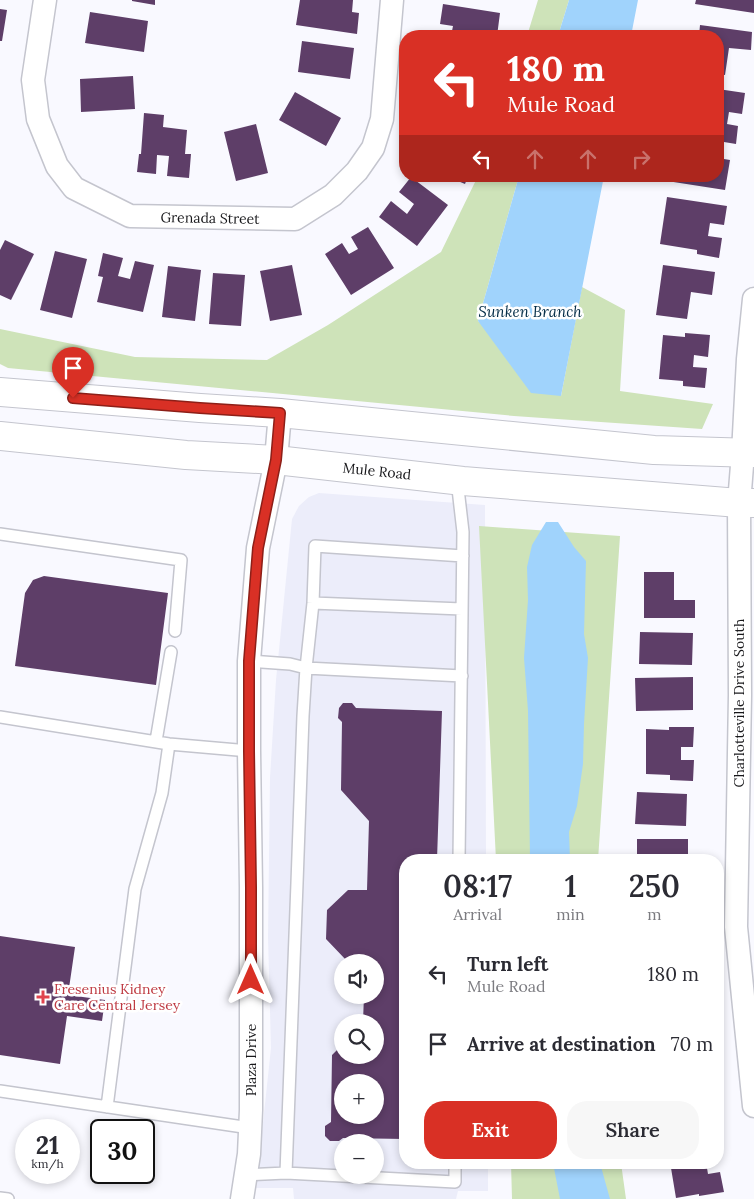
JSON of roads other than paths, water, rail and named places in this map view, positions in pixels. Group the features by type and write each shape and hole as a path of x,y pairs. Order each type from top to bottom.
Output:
{"main road":[{"path":"0,392 280,413 654,450 749,453"},
{"name":"Mule Road","path":"0,436 186,455 276,460 457,480 746,503"}],"street":[{"name":"Grenada Street","path":"45,0 34,80 38,118 57,166 74,188 130,216 294,219 333,195 357,171 373,148 382,119 392,0"},
{"name":"Charlotteville Drive South","path":"754,299 748,359 749,453 746,503 747,694 736,927 747,966 754,1106"},
{"name":"Plaza Drive","path":"242,1199 249,1154 250,1128 251,887 249,661 258,548 276,460 280,413"}],"lane":[{"path":"457,480 463,532 459,854"},
{"path":"0,534 181,560 175,631"},
{"path":"286,1173 303,716 313,603 315,546 463,556"},
{"path":"313,603 462,609"},
{"path":"156,741 171,652"},
{"path":"249,661 290,664 306,668 462,676"},
{"path":"0,717 169,744 249,751"},
{"path":"107,1107 135,889 162,793 169,744"},
{"path":"0,1091 250,1128"},
{"path":"246,1175 286,1173 455,1182 456,1169"},
{"path":"0,1198 8,1199"}],"water":[{"path":"569,0 638,0 632,30 560,30"},
{"name":"Sunken Branch","path":"517,182 603,182 561,396 531,393 478,321"},
{"path":"546,522 558,522 574,547 586,561 584,634 588,658 583,764 577,806 569,832 570,854 530,854 528,711 524,658 528,600 527,567 532,545"},
{"path":"554,1169 602,1169 610,1199 560,1199"}],"place":[{"name":"Fresenius Kidney Care Central Jersey","path":"43,997"}]}
